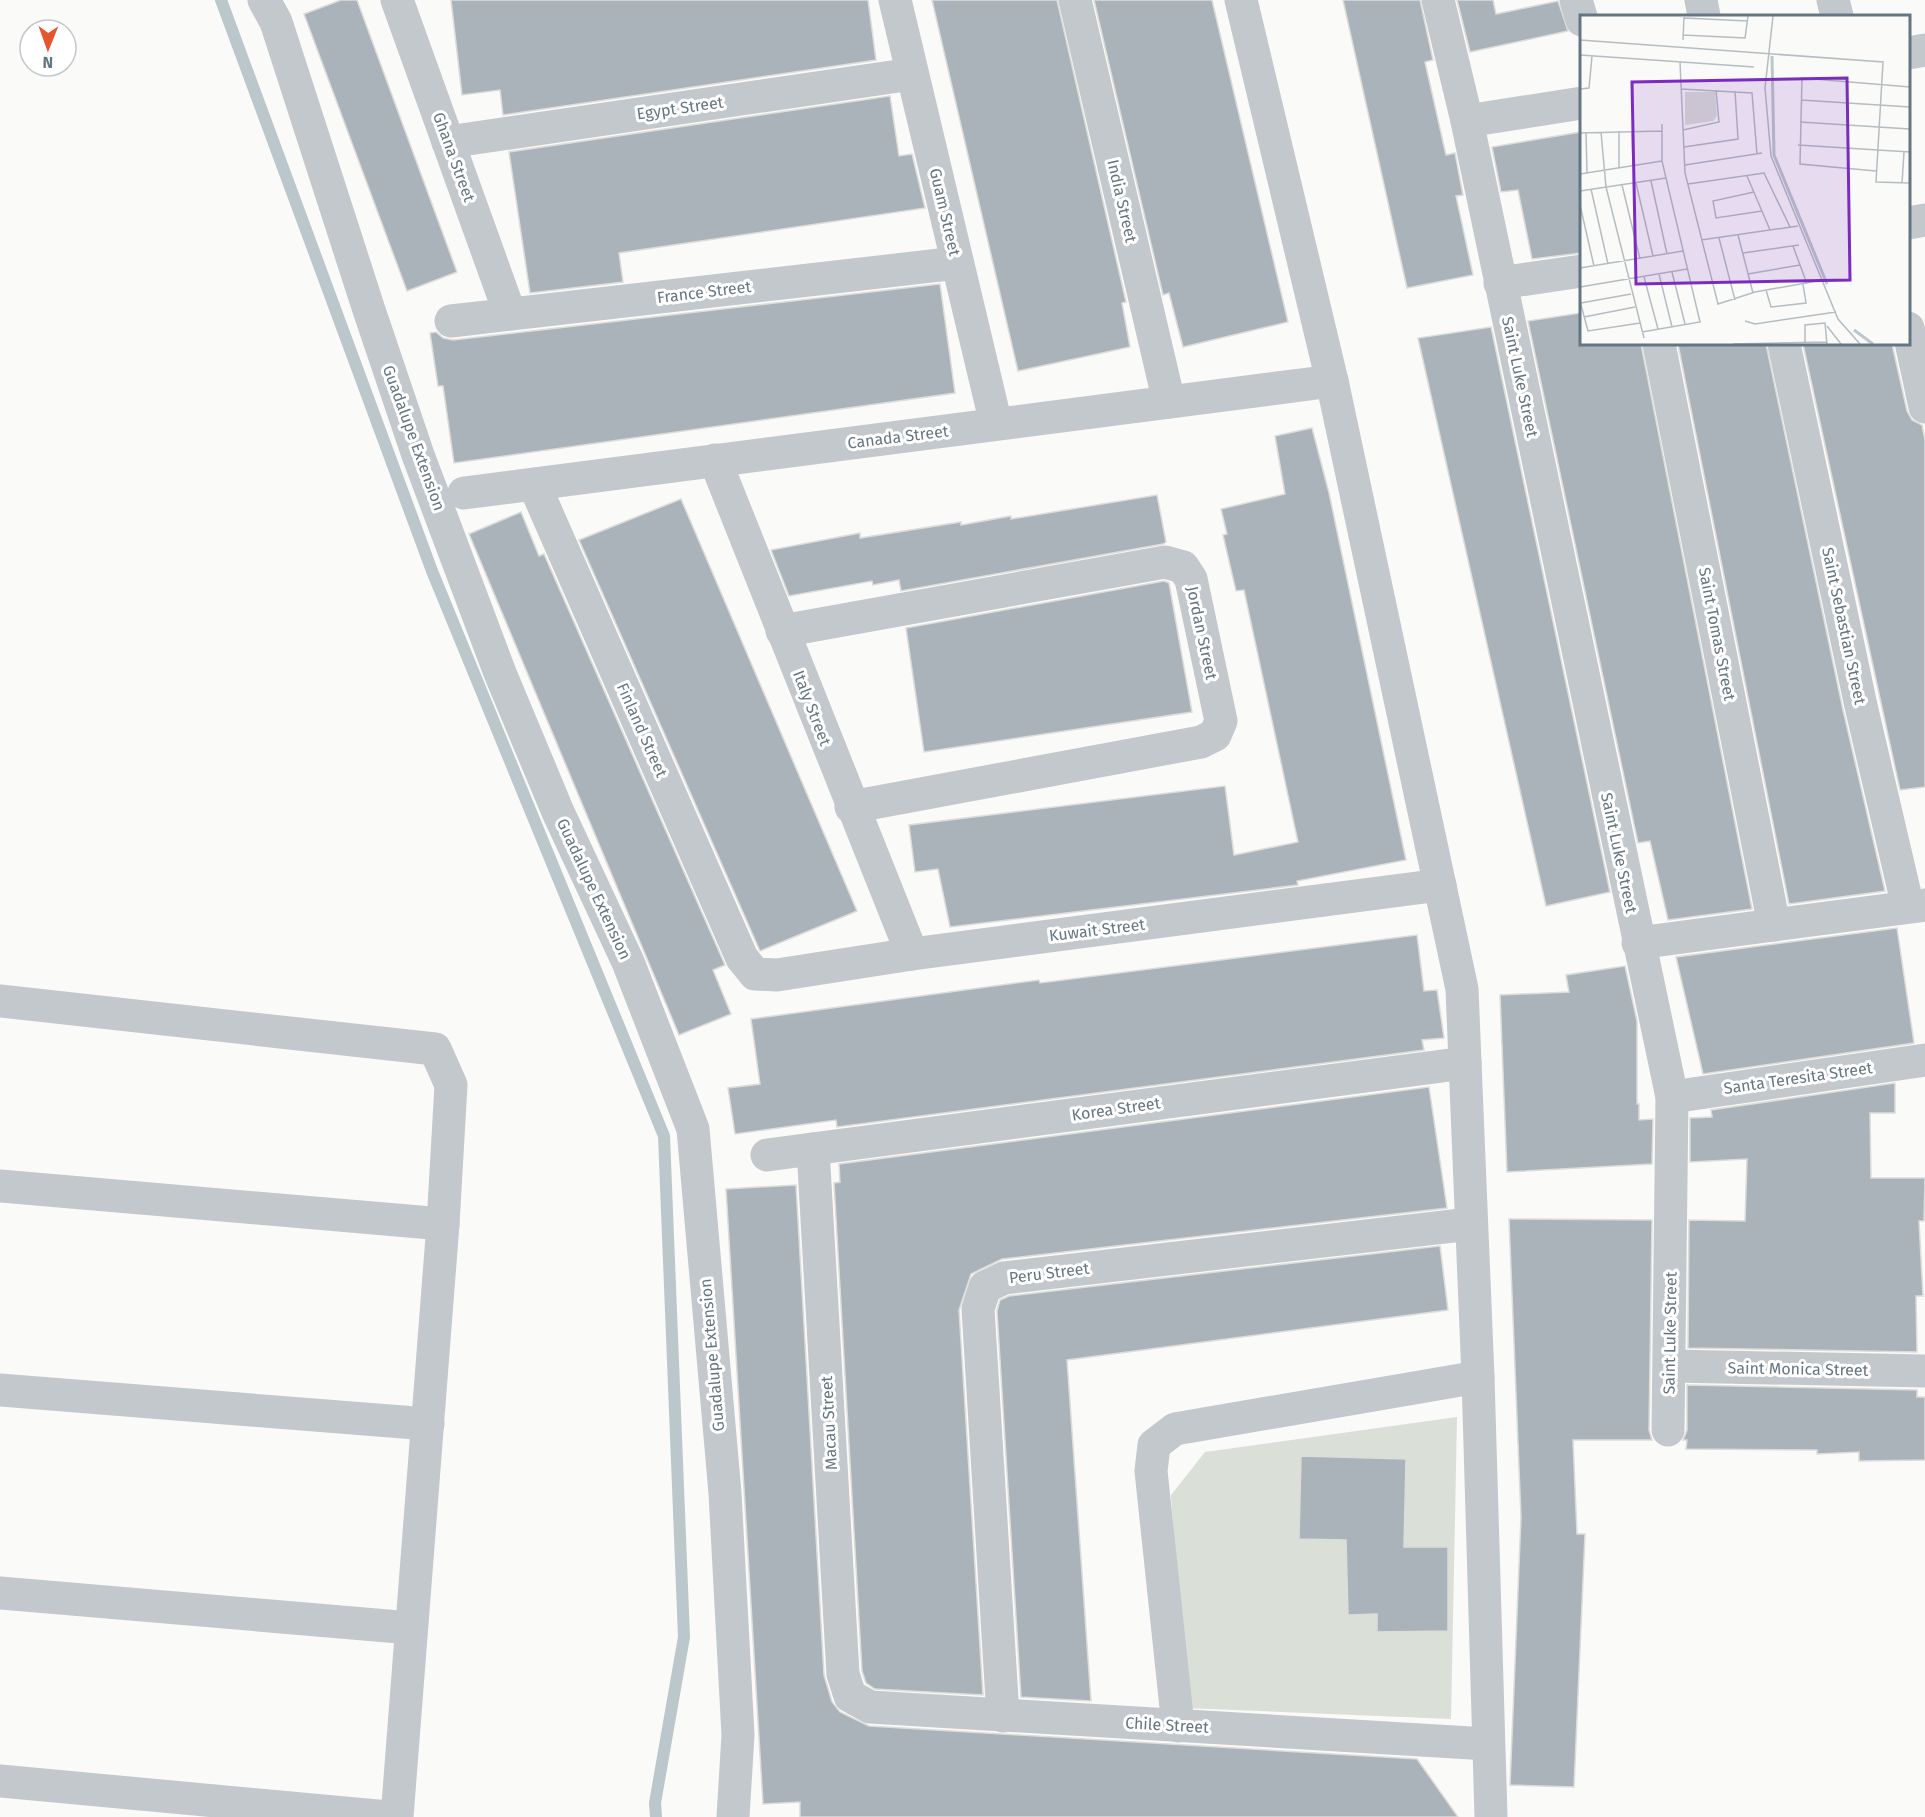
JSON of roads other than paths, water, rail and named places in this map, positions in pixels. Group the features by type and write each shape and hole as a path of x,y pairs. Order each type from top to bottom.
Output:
{"street":[{"name":"Guadalupe Extension","path":"264,0 276,22 418,455 500,673 558,812 628,962 693,1129 725,1504 738,1735 733,1817"},
{"name":"Ghana Street","path":"397,0 510,314"},
{"name":"Guam Street","path":"895,0 996,424"},
{"name":"India Street","path":"1075,0 1170,402"},
{"path":"1241,0 1332,381 1462,989 1478,1377 1491,1817"},
{"name":"Saint Luke Street","path":"1438,0 1467,121 1671,1097 1671,1366 1668,1430"},
{"path":"1576,0 1580,16"},
{"path":"1701,0 1704,15"},
{"path":"1833,0 1837,15"},
{"path":"1910,52 1925,50"},
{"name":"Egypt Street","path":"448,142 912,74"},
{"path":"1467,121 1580,103"},
{"path":"1910,223 1925,220"},
{"name":"France Street","path":"451,321 957,263"},
{"path":"1500,283 1580,271"},
{"path":"1910,337 1925,406"},
{"name":"Saint Tomas Street","path":"1659,345 1774,925"},
{"name":"Saint Sebastian Street","path":"1784,345 1861,706 1917,906"},
{"name":"Canada Street","path":"464,493 1332,381"},
{"name":"Italy Street","path":"715,460 851,807 912,954"},
{"name":"Finland Street","path":"534,484 742,958 755,974"},
{"name":"Jordan Street","path":"782,631 1165,562 1183,567 1191,579 1221,721 1215,735 1201,742 851,807"},
{"name":"Kuwait Street","path":"755,974 777,975 912,954 1440,885"},
{"path":"1638,943 1917,906"},
{"path":"0,1001 435,1049 451,1085 443,1224 397,1817"},
{"name":"Santa Teresita Street","path":"1671,1097 1925,1060"},
{"name":"Korea Street","path":"767,1155 1465,1063"},
{"name":"Macau Street","path":"813,1149 843,1674 850,1696"},
{"path":"0,1186 443,1224"},
{"name":"Peru Street","path":"1003,1716 978,1309 985,1287 1004,1278 1470,1224"},
{"name":"Saint Monica Street","path":"1671,1366 1925,1371"},
{"path":"1178,1726 1151,1472 1154,1445 1174,1429 1478,1377"},
{"path":"0,1390 428,1424"},
{"path":"0,1593 411,1628"},
{"name":"Chile Street","path":"850,1696 870,1707 1488,1744"},
{"path":"0,1781 388,1817"}],"waterway":[{"path":"221,0 432,571 664,1136 684,1637 655,1803 656,1817"}]}
